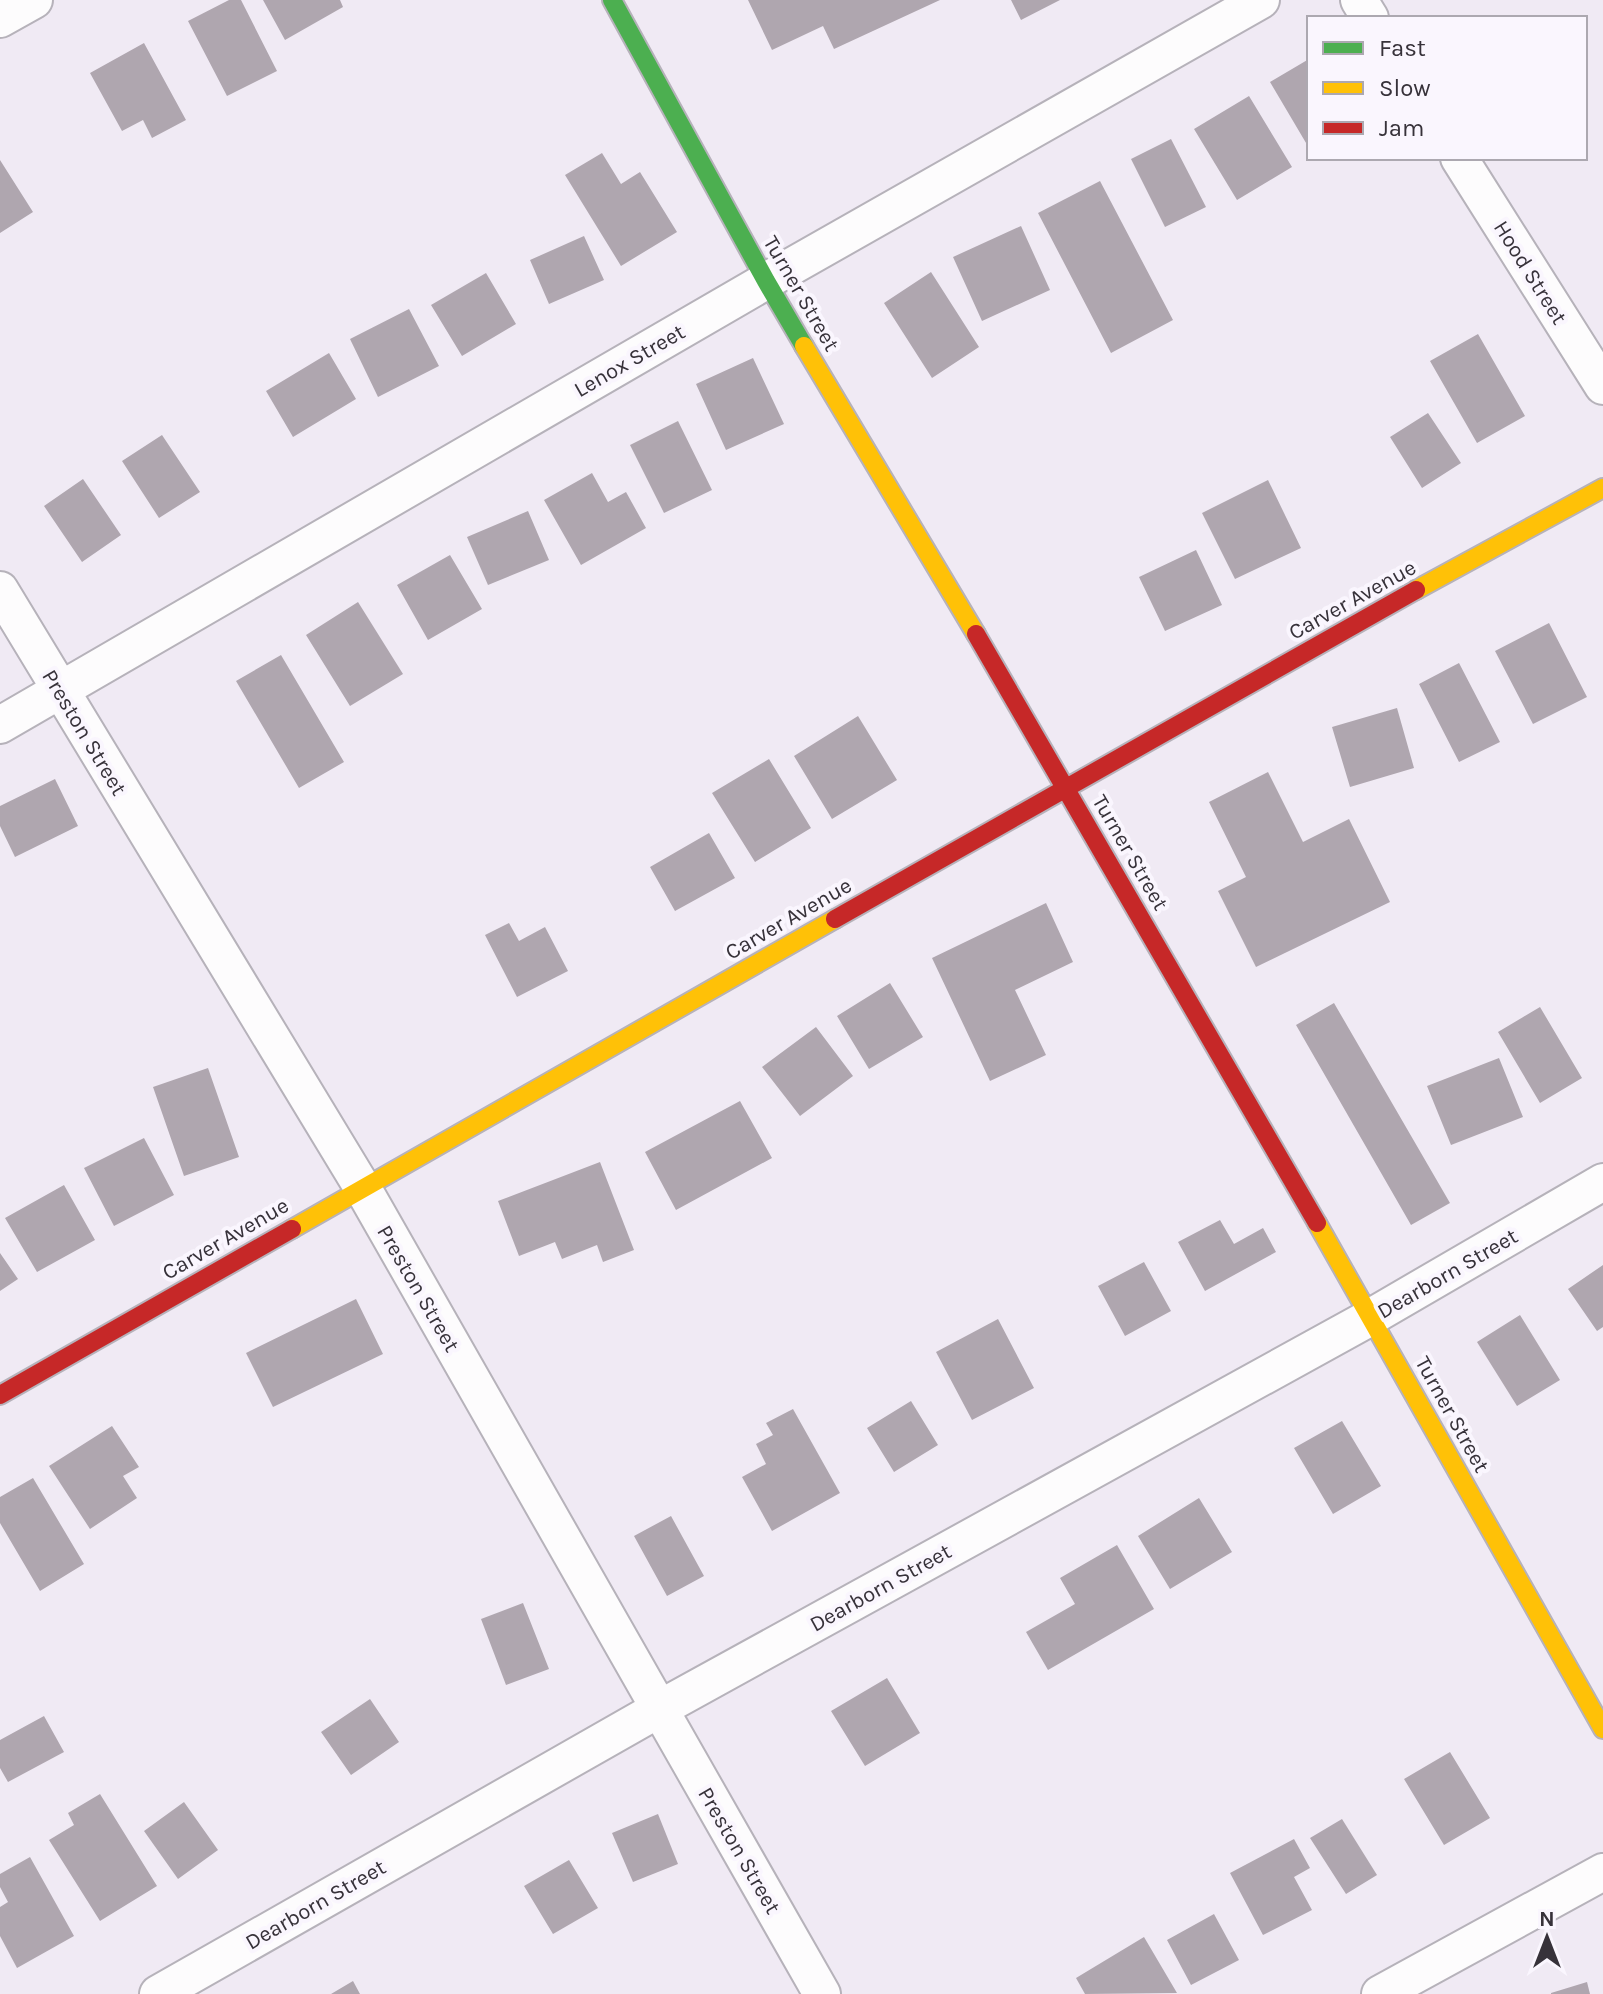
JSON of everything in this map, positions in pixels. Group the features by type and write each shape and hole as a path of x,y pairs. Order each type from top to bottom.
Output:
{"street":[{"path":"0,19 34,0"},
{"name":"Turner Street","path":"612,0 766,281 1067,788 1603,1729"},
{"name":"Lenox Street","path":"0,725 766,281 1261,0"},
{"name":"Hood Street","path":"1460,160 1603,386"},
{"name":"Carver Avenue","path":"0,1395 1306,651 1603,488"},
{"name":"Preston Street","path":"0,590 362,1187 822,1994"},
{"name":"Dearborn Street","path":"158,1994 659,1709 1371,1317 1603,1182"},
{"path":"1380,1994 1603,1872"}],"building":[{"path":"229,0 241,0 277,71 227,96 188,21"},
{"path":"263,0 340,0 343,7 285,40"},
{"path":"748,0 940,0 834,49 823,26 772,50"},
{"path":"1011,0 1060,0 1021,20"},
{"path":"144,43 186,120 152,138 143,120 122,131 90,73"},
{"path":"1307,60 1307,145 1270,82"},
{"path":"1249,96 1292,167 1237,200 1194,129"},
{"path":"1171,139 1206,207 1165,227 1131,159"},
{"path":"602,153 621,184 640,172 677,232 621,266 565,175"},
{"path":"0,160 33,212 0,233"},
{"path":"1100,181 1173,320 1111,353 1038,213"},
{"path":"1021,226 1050,290 982,321 953,257"},
{"path":"584,236 604,280 549,304 530,260"},
{"path":"931,272 979,347 932,378 884,303"},
{"path":"486,273 516,324 462,356 431,305"},
{"path":"409,309 439,366 378,397 350,339"},
{"path":"1478,334 1525,416 1477,443 1430,361"},
{"path":"329,353 356,399 293,437 266,391"},
{"path":"753,358 784,424 726,450 696,384"},
{"path":"1428,413 1461,463 1422,488 1390,437"},
{"path":"678,421 712,490 664,513 630,445"},
{"path":"162,435 200,492 159,518 122,461"},
{"path":"592,473 608,502 626,492 646,528 581,565 544,500"},
{"path":"83,479 121,535 82,562 44,506"},
{"path":"1268,480 1301,548 1235,579 1202,513"},
{"path":"528,511 549,560 488,585 467,537"},
{"path":"1196,550 1222,605 1165,631 1139,577"},
{"path":"450,555 482,609 428,640 397,585"},
{"path":"358,602 403,674 350,706 306,635"},
{"path":"1549,623 1587,697 1533,724 1495,651"},
{"path":"281,655 344,762 299,788 236,681"},
{"path":"1459,663 1500,742 1459,762 1419,684"},
{"path":"1397,708 1414,768 1350,787 1332,727"},
{"path":"858,716 897,780 832,819 794,756"},
{"path":"769,759 811,828 755,862 712,793"},
{"path":"1268,772 1303,842 1349,819 1390,902 1256,967 1218,891 1246,877 1209,802"},
{"path":"55,779 78,826 15,857 0,826 0,806"},
{"path":"709,833 735,878 675,911 650,867"},
{"path":"1046,903 1073,962 1015,990 1046,1055 990,1081 932,958"},
{"path":"509,923 519,941 545,927 568,971 517,997 485,935"},
{"path":"890,983 923,1037 869,1069 837,1016"},
{"path":"1334,1003 1450,1203 1411,1225 1296,1025"},
{"path":"1540,1007 1582,1078 1540,1103 1498,1032"},
{"path":"816,1027 853,1076 800,1116 762,1067"},
{"path":"1499,1058 1523,1117 1451,1145 1427,1086"},
{"path":"208,1068 239,1157 184,1176 153,1087"},
{"path":"740,1101 772,1158 676,1210 645,1152"},
{"path":"144,1138 174,1195 114,1226 84,1168"},
{"path":"600,1162 634,1250 603,1262 597,1245 562,1259 555,1242 519,1256 498,1201"},
{"path":"64,1185 95,1240 37,1272 5,1218"},
{"path":"1220,1220 1234,1244 1263,1228 1276,1252 1205,1291 1178,1242"},
{"path":"0,1253 18,1279 0,1291"},
{"path":"1144,1262 1171,1311 1125,1336 1098,1286"},
{"path":"1603,1265 1603,1327 1597,1331 1568,1289"},
{"path":"356,1299 383,1354 273,1407 246,1353"},
{"path":"1520,1315 1560,1380 1517,1406 1477,1342"},
{"path":"998,1319 1034,1388 972,1420 936,1352"},
{"path":"911,1401 938,1445 894,1472 867,1428"},
{"path":"793,1409 840,1493 772,1531 742,1477 766,1464 756,1444 773,1435 766,1423"},
{"path":"1342,1421 1381,1486 1333,1514 1294,1448"},
{"path":"112,1426 139,1467 123,1476 137,1498 90,1529 49,1466"},
{"path":"33,1478 84,1564 40,1591 0,1523 0,1497"},
{"path":"1199,1498 1232,1552 1170,1589 1138,1536"},
{"path":"671,1516 704,1576 667,1596 634,1536"},
{"path":"1117,1545 1154,1609 1048,1670 1026,1632 1075,1604 1060,1578"},
{"path":"523,1603 549,1669 506,1685 481,1619"},
{"path":"887,1678 920,1733 865,1766 831,1711"},
{"path":"370,1699 399,1742 351,1775 321,1732"},
{"path":"44,1716 64,1752 8,1782 0,1768 0,1740"},
{"path":"1450,1752 1490,1818 1444,1845 1404,1779"},
{"path":"100,1794 157,1886 100,1921 49,1840 74,1825 68,1813"},
{"path":"184,1802 218,1850 178,1879 144,1831"},
{"path":"658,1814 678,1864 633,1882 612,1833"},
{"path":"1342,1819 1377,1875 1346,1894 1310,1838"},
{"path":"1294,1839 1310,1868 1294,1877 1312,1910 1263,1935 1230,1873"},
{"path":"30,1857 74,1936 17,1968 0,1936 0,1907 8,1902 0,1887 0,1874"},
{"path":"569,1860 598,1908 553,1934 524,1886"},
{"path":"1214,1914 1239,1960 1191,1985 1167,1940"},
{"path":"1144,1937 1177,1993 1085,1994 1076,1978"},
{"path":"353,1981 360,1994 331,1994"},
{"path":"1587,1982 1590,1994 1551,1994 1551,1993"}],"traffic: fast":[{"path":"612,0 804,346"}],"traffic: slow":[{"path":"804,346 976,634"},
{"path":"1416,590 1603,488"},
{"path":"292,1229 835,919"},
{"path":"1317,1223 1603,1729"}],"traffic: jam":[{"path":"835,919 1416,590"},
{"path":"976,634 1317,1223"},
{"path":"0,1395 292,1229"}]}
